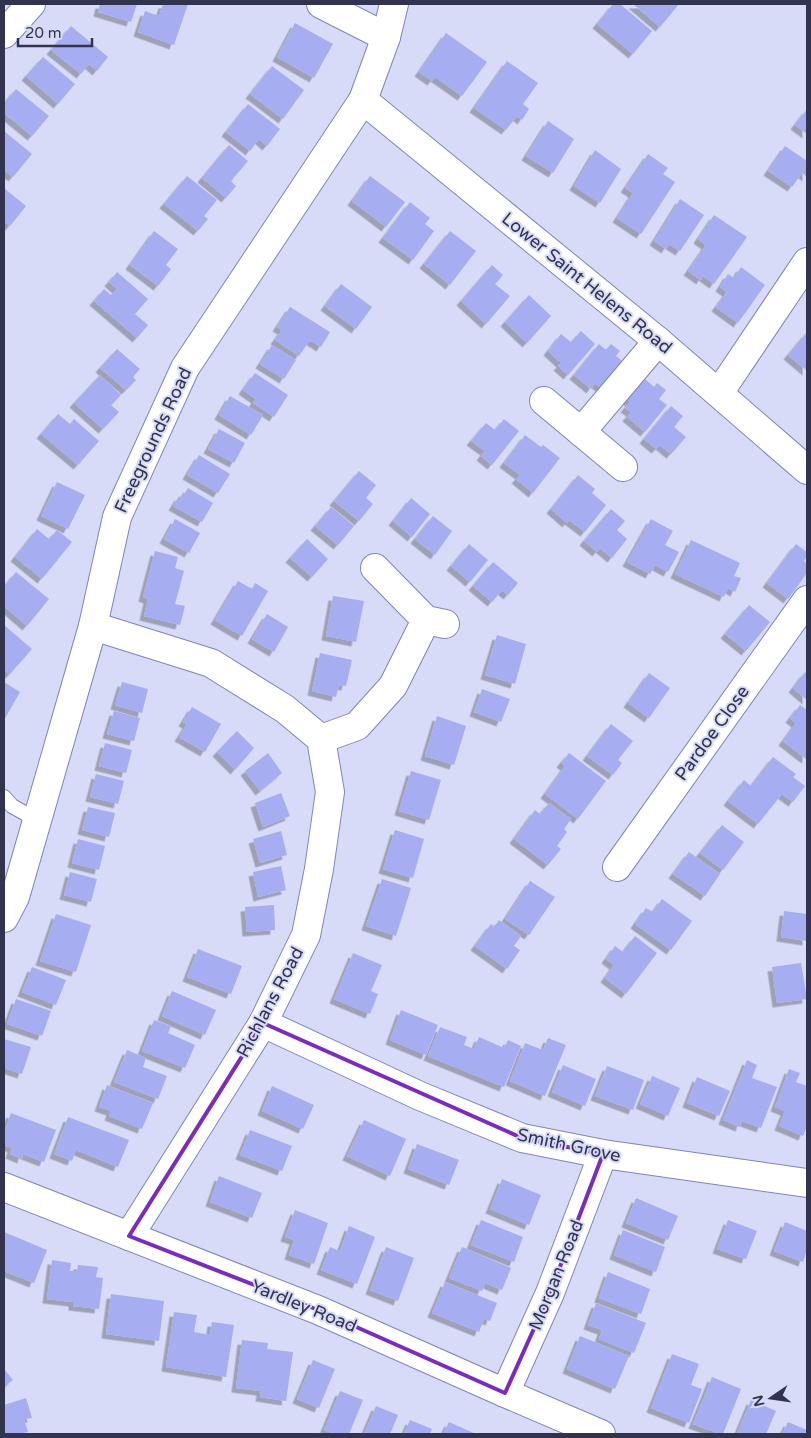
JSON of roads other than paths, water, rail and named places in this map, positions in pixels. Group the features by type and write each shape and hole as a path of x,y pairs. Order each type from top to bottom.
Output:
{"street":[{"path":"4,34 31,4"},
{"path":"321,4 386,37"},
{"name":"Freegrounds Road","path":"4,918 15,897 93,626 116,517 185,368 363,100 386,37 394,4"},
{"name":"Lower Saint Helens Road","path":"363,100 658,341 807,470"},
{"path":"719,393 807,262"},
{"path":"581,432 658,341"},
{"path":"544,401 623,467"},
{"path":"93,626 211,663 285,710 322,739 357,726 393,686 435,622 375,568"},
{"name":"Pardoe Close","path":"617,866 807,600"},
{"name":"Richlans Road","path":"129,1236 263,1023 306,935 319,868 330,792 322,739"},
{"name":"Smith Grove","path":"263,1023 420,1096 522,1138 603,1154 807,1183"},
{"name":"Morgan Road","path":"505,1394 550,1293 603,1154"},
{"name":"Yardley Road","path":"4,1187 318,1310 505,1394 601,1434"}],"lane":[{"path":"4,797 12,806 38,820"}]}
